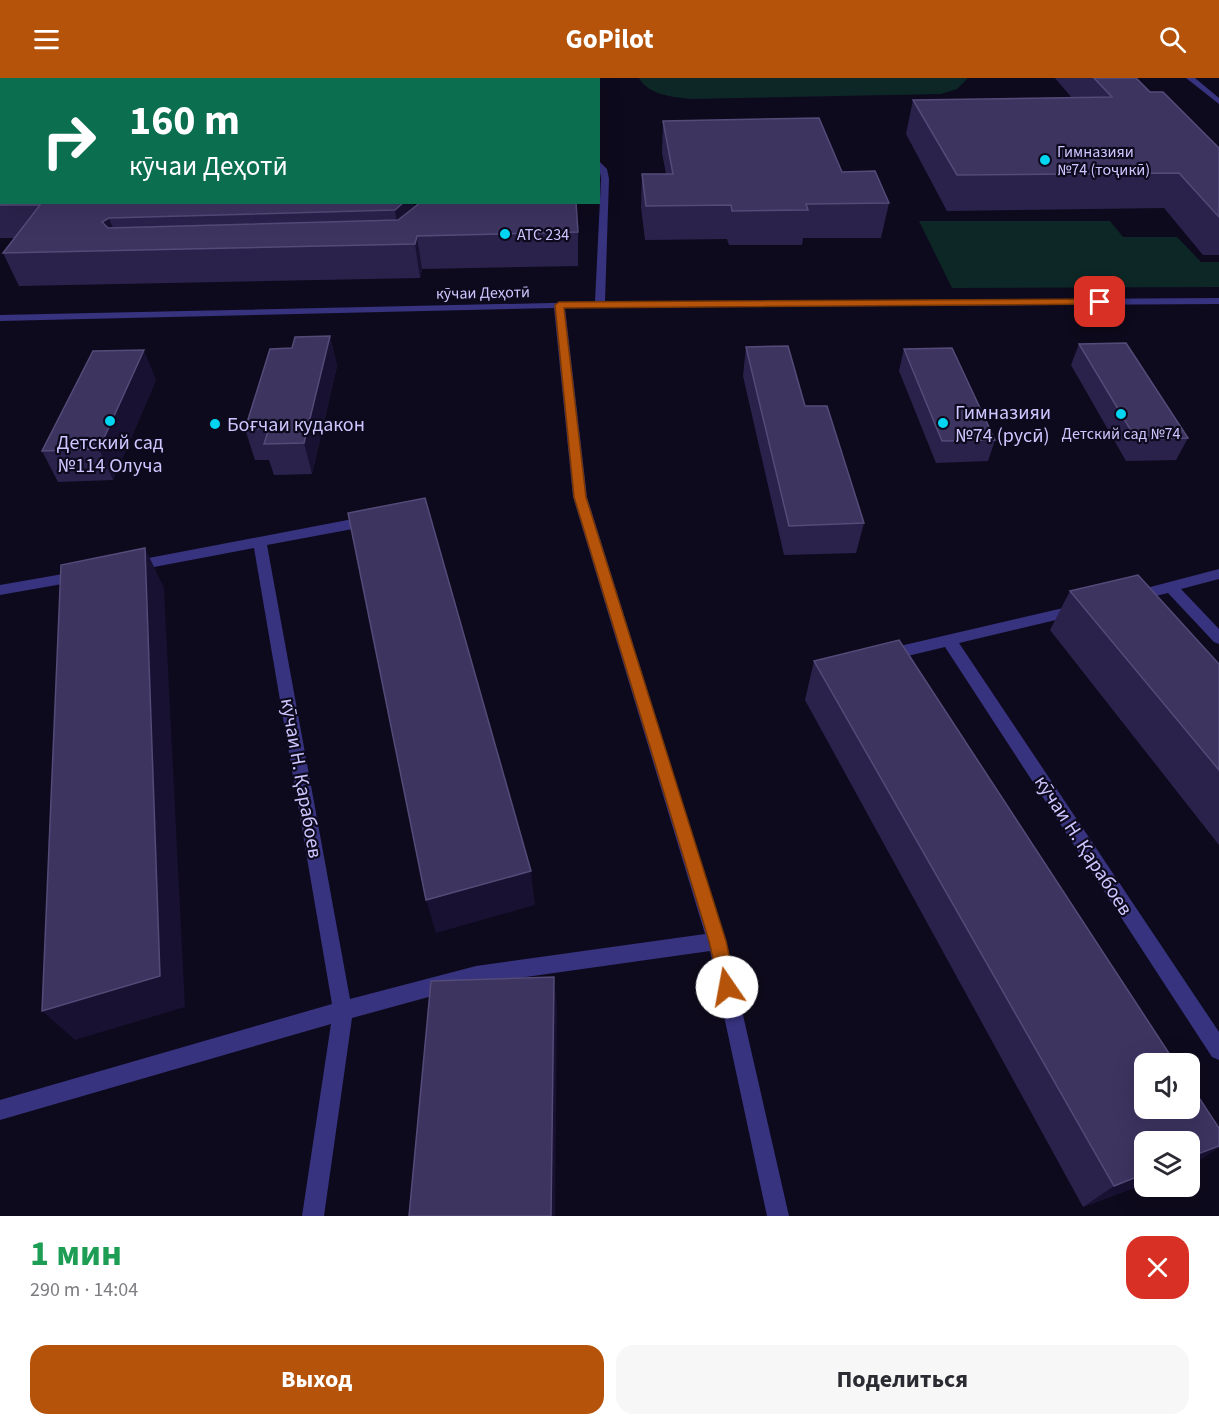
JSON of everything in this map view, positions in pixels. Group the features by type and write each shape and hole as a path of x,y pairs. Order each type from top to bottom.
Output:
{"lane":[{"path":"1190,78 1219,102"},
{"path":"600,165 605,179 600,306"},
{"name":"кӯчаи Деҳотӣ","path":"0,318 559,305 1219,301"},
{"path":"559,305 580,497 717,941 778,1216"},
{"path":"124,568 358,523"},
{"name":"кӯчаи Н. Қарабоев","path":"260,543 343,1012 313,1216"},
{"path":"0,590 91,574"},
{"path":"1115,601 1219,574"},
{"path":"1171,587 1219,638"},
{"path":"870,659 1093,606"},
{"name":"кӯчаи Н. Қарабоев","path":"949,640 1219,1050"},
{"path":"0,1110 414,990 476,975 717,941"}],"green space":[{"path":"639,78 968,78 957,89 941,94 691,99 655,92 643,84"},
{"path":"919,221 1110,221 1123,237 1177,237 1201,262 1219,262 1219,287 952,288"}],"building":[{"path":"1094,78 1136,78 1150,92 1163,92 1219,148 1219,217 1179,173 957,175 913,100 1112,97"},
{"path":"819,118 842,172 875,171 889,203 806,204 808,210 732,211 731,205 646,206 642,174 673,174 663,121"},
{"path":"402,204 395,210 109,218 102,222 108,228 398,220 418,204 576,204 578,232 417,236 415,244 3,253 40,205 0,205"},
{"path":"330,336 304,443 264,444 269,428 245,429 270,349 292,348 295,337"},
{"path":"1126,343 1188,438 1136,439 1079,344"},
{"path":"788,346 805,406 827,406 864,523 789,526 746,347"},
{"path":"952,348 995,440 942,441 904,349"},
{"path":"144,350 99,449 42,451 93,351"},
{"path":"425,498 531,871 426,900 348,513"},
{"path":"145,548 160,976 42,1011 61,565"},
{"path":"1138,575 1219,664 1219,770 1070,591"},
{"path":"899,640 1169,1053 1134,1053 1134,1119 1200,1119 1200,1099 1219,1128 1219,1146 1200,1153 1200,1131 1134,1131 1134,1178 1114,1186 814,661"},
{"path":"554,977 551,1216 409,1216 431,981"}],"place":[{"name":"Гимназияи №74 (тоҷикӣ)","path":"1045,160"},
{"name":"АТС 234","path":"505,234"},
{"name":"Детский сад №74","path":"1121,414"},
{"name":"Детский сад №114 Олуча","path":"110,421"},
{"name":"Гимназияи №74 (русӣ)","path":"943,423"},
{"name":"Боғчаи кудакон","path":"215,424"}],"route":[{"path":"727,987 717,941 580,497 559,305 1100,302"}]}
